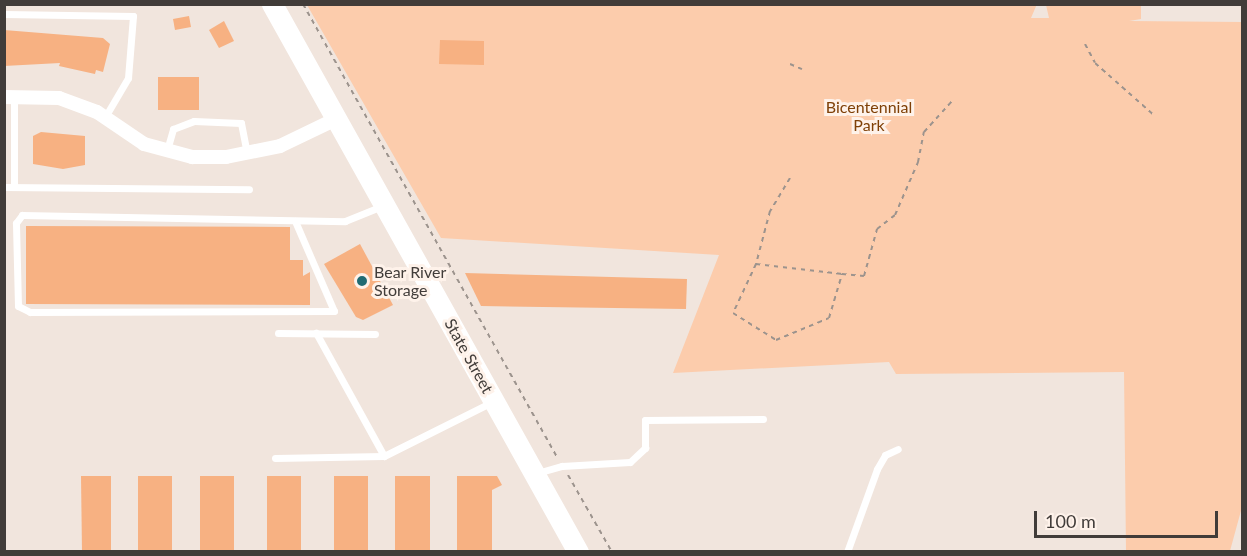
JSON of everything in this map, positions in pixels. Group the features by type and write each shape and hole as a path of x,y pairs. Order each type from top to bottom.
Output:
{"main road":[{"name":"State Street","path":"272,4 578,552"}],"street":[{"path":"9,97 59,98 105,117 144,144 192,157 247,153 280,146 336,119"}],"lane":[{"path":"4,14 134,16 128,78 105,117"},
{"path":"9,97 14,187"},
{"path":"167,150 173,129 194,121 241,123 247,153"},
{"path":"4,187 249,189"},
{"path":"295,222 334,311 30,312 18,306 16,223 22,215 345,222 384,206"},
{"path":"278,333 375,334"},
{"path":"316,333 384,456"},
{"path":"275,458 384,456 494,401"},
{"path":"535,474 562,466 630,462 645,448 645,420 763,419"},
{"path":"847,552 877,469 885,455 898,449"}],"path":[{"path":"303,4 612,552"},
{"path":"1085,44 1095,63 1155,116"},
{"path":"790,64 802,69"},
{"path":"756,264 864,276 877,229 895,215 918,162 924,132 953,100"},
{"path":"790,178 770,211 756,264 733,313 776,340 829,318 842,274"}],"green space":[{"name":"Bicentennial Park","path":"1037,4 1031,18 1049,18 1046,5 1141,4 1141,19 1129,21 1242,22 1242,507 1230,551 1126,551 1124,372 896,374 889,362 673,373 719,255 441,238 307,5"}],"building":[{"path":"189,16 191,27 175,30 173,19"},
{"path":"224,21 234,41 219,48 209,30"},
{"path":"4,30 103,38 110,44 103,72 96,70 95,74 59,66 60,63 4,66"},
{"path":"440,40 484,41 484,65 439,64"},
{"path":"158,77 199,77 199,110 158,110"},
{"path":"41,132 85,136 85,165 63,169 33,164 33,136"},
{"path":"26,226 290,227 290,260 303,260 303,276 310,272 310,305 26,304"},
{"name":"Bear River Storage","path":"360,244 393,305 363,320 356,317 324,264"},
{"path":"465,273 687,279 686,309 481,306"},
{"path":"81,476 111,476 111,552 82,552"},
{"path":"138,476 172,476 172,552 138,552"},
{"path":"200,476 234,476 234,552 200,552"},
{"path":"267,476 301,476 301,552 267,552"},
{"path":"334,476 368,476 368,552 334,552"},
{"path":"395,476 430,476 430,552 395,552"},
{"path":"457,476 497,476 502,485 492,490 492,552 457,552"}],"place":[{"name":"Bear River Storage","path":"362,281"}]}
